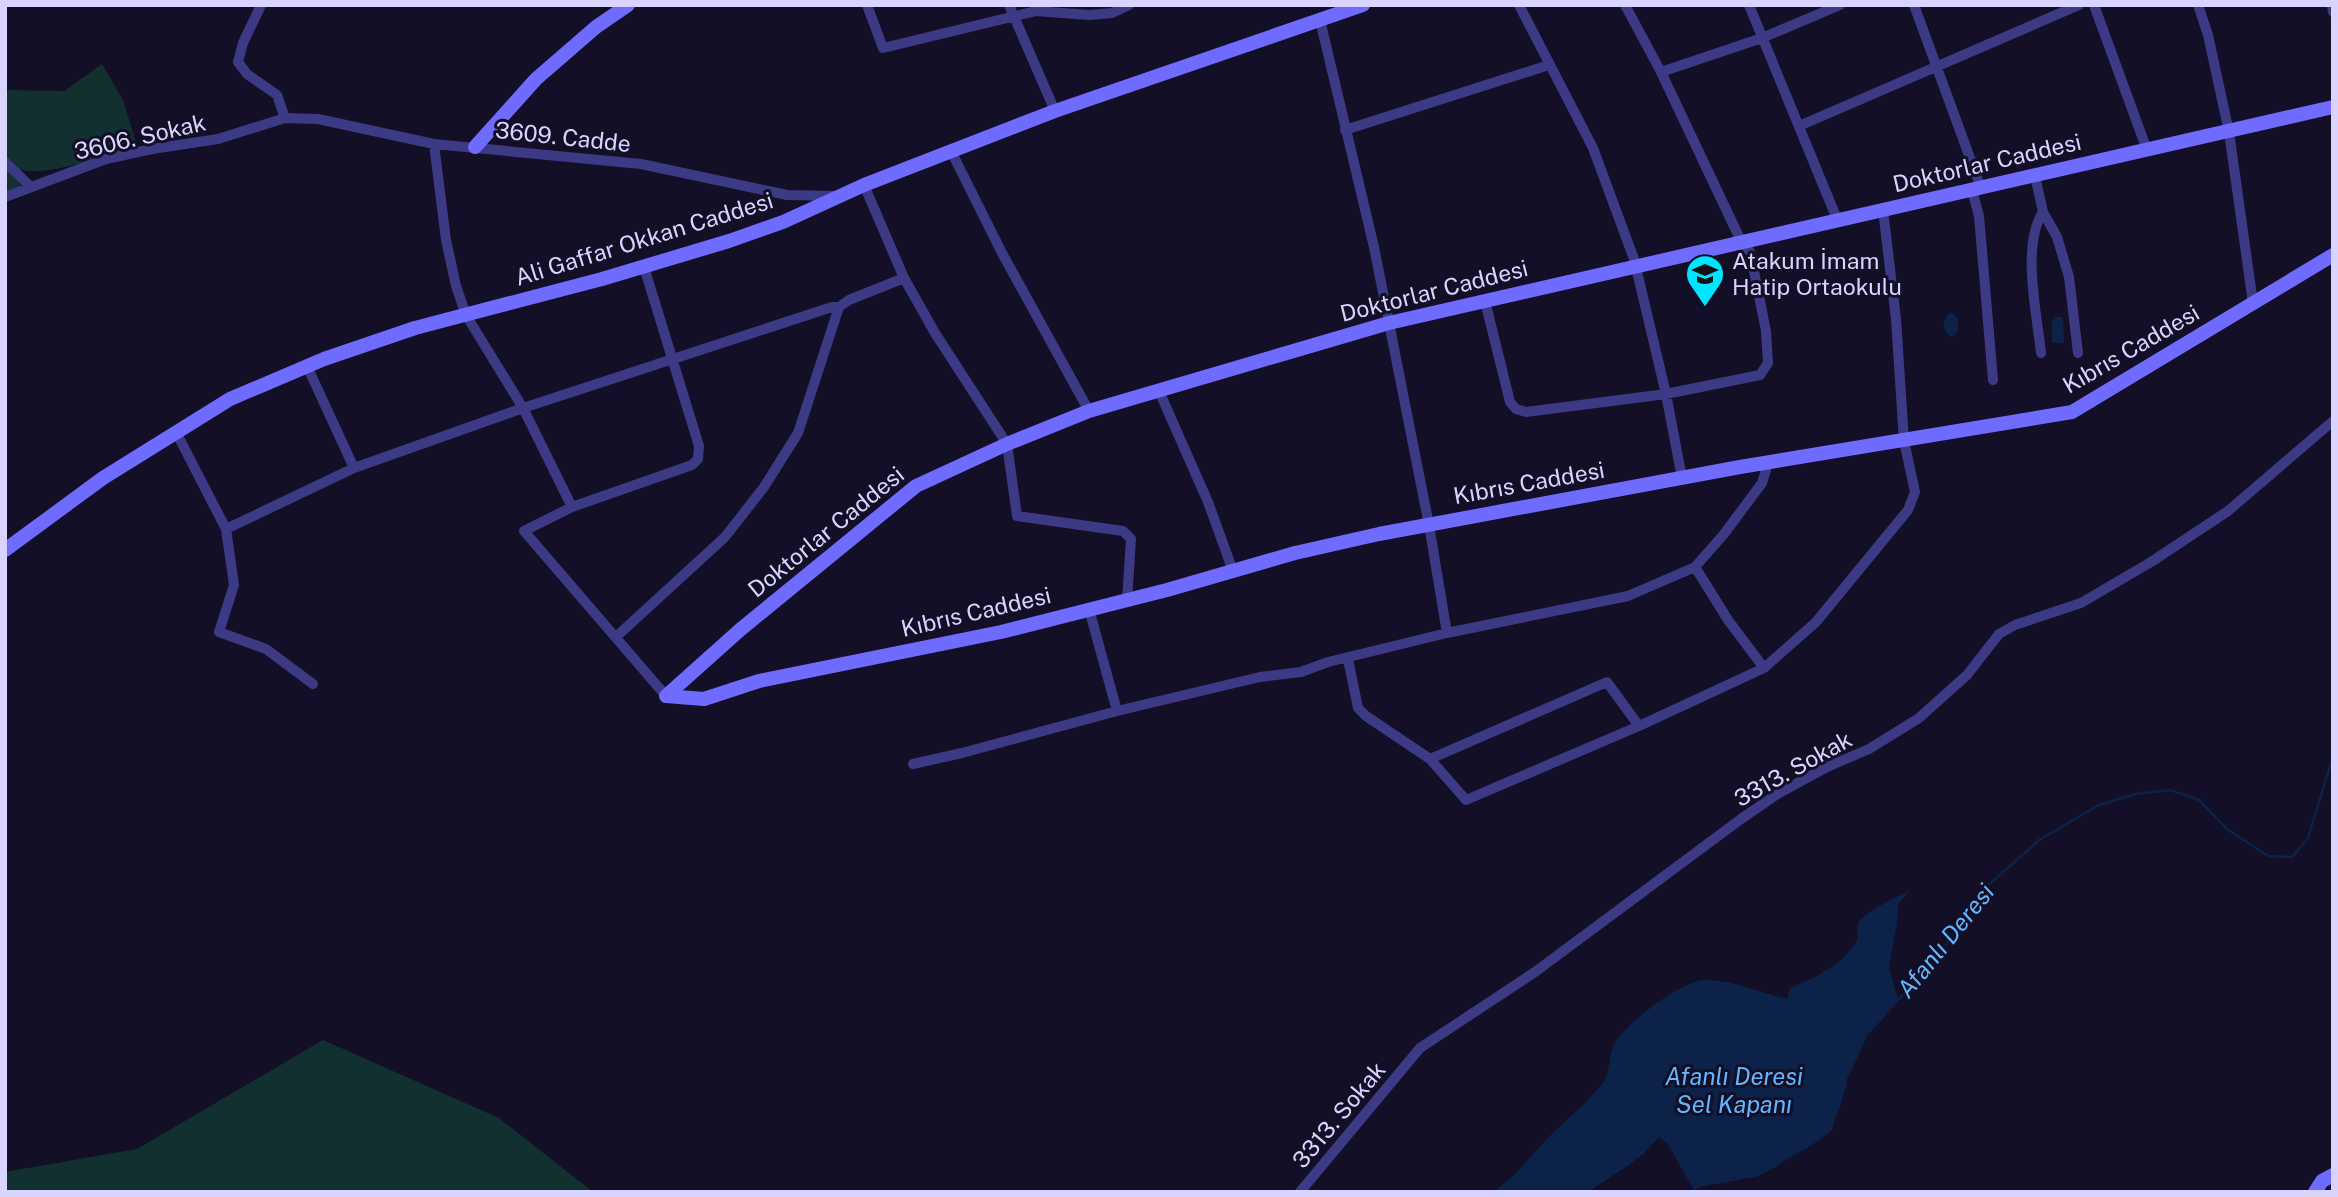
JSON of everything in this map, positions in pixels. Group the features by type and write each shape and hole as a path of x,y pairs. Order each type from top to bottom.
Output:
{"street":[{"path":"261,5 243,43 238,62 247,74 277,95 285,118"},
{"path":"475,147 536,79 596,27 628,5"},
{"path":"867,5 883,48 1036,11 1089,15 1112,13 1129,5"},
{"path":"1009,5 1055,111"},
{"name":"Ali Gaffar Okkan Caddesi","path":"5,550 103,478 230,399 307,366 415,328 644,267 783,222 836,196 1055,111 1363,5"},
{"path":"1519,5 1593,148 1636,265 1682,478"},
{"path":"1485,301 1510,402 1516,409 1526,412 1666,394 1760,375 1768,363 1766,331 1750,252 1741,241 1661,72 1625,5"},
{"path":"1749,5 1837,219"},
{"path":"1661,72 1762,38 1840,5"},
{"path":"1914,5 1976,189 1993,380"},
{"path":"1799,126 2079,5"},
{"path":"2094,5 2147,150"},
{"path":"2198,5 2208,35 2229,132 2253,303"},
{"path":"2332,5 2333,12"},
{"path":"1320,20 1374,247 1429,525 1447,633"},
{"path":"1345,130 1549,65"},
{"name":"Doktorlar Caddesi","path":"666,696 741,629 916,486 1007,444 1089,411 1389,323 2333,107"},
{"name":"3609. Cadde","path":"285,118 318,119 434,144 640,164 787,195 836,196"},
{"name":"3606. Sokak","path":"5,197 106,159 219,139 285,118"},
{"path":"434,144 446,240 456,286 466,315 523,408 572,507"},
{"path":"951,151 1002,253 1089,411"},
{"path":"5,162 30,186"},
{"path":"2035,176 2043,212 2057,237 2069,277 2078,353"},
{"path":"864,185 904,278 935,333 1007,444 1017,516 1123,531 1131,538 1127,600"},
{"path":"1348,659 1358,708 1430,759 1466,800 1639,726 1764,668 1816,622 1909,510 1914,492 1904,441 1896,319 1883,210"},
{"path":"2041,353 2032,262 2034,235 2043,212"},
{"name":"Kıbrıs Caddesi","path":"666,696 704,699 759,681 1002,632 1307,550 1429,525 1682,478 2072,412 2333,255"},
{"path":"644,267 699,446 698,459 692,465 572,507 524,531 666,696"},
{"path":"226,529 354,468 523,408 832,307 839,307 849,300 904,278"},
{"path":"617,636 725,537 764,487 798,433 839,307"},
{"path":"307,366 354,468"},
{"path":"1159,391 1208,502 1233,571"},
{"name":"3313. Sokak","path":"1300,1192 1420,1048 1535,972 1751,812 1827,767 1869,749 1919,718 1967,675 1999,634 2015,625 2081,603 2151,562 2228,511 2333,421"},
{"path":"176,432 226,529 234,585 219,632 265,649 313,684"},
{"path":"913,764 1116,711 1260,677 1301,672 1328,662 1447,633 1628,596 1695,567 1762,483 1768,463"},
{"path":"1695,567 1728,620 1764,668"},
{"path":"1089,609 1116,711"},
{"path":"1430,759 1607,682 1639,726"},
{"path":"2315,1192 2322,1181 2333,1175"}],"green space":[{"path":"102,64 123,100 137,146 93,160 42,171 28,171 14,166 5,156 5,90 64,91"},
{"path":"5,168 22,185 5,192"},
{"path":"323,1040 499,1118 593,1192 5,1192 5,1172 137,1149"}],"water":[{"path":"1952,313 1958,318 1958,331 1952,337 1947,334 1943,325 1948,314"},
{"path":"2056,317 2063,317 2064,343 2052,343 2052,322"},
{"name":"Afanlı Deresi Sel Kapanı","path":"1910,890 1898,905 1889,967 1898,999 1866,1035 1849,1072 1832,1129 1803,1150 1758,1175 1704,1185 1694,1190 1667,1143 1659,1137 1629,1165 1588,1192 1492,1192 1513,1176 1602,1084 1607,1075 1614,1044 1629,1026 1654,1005 1694,982 1704,980 1735,984 1787,999 1790,988 1818,975 1845,956 1857,940 1857,925 1861,919"}],"waterway":[{"name":"Afanlı Deresi","path":"1848,1075 1866,1035 1928,967 1963,923 1984,889 2039,840 2099,805 2136,794 2170,790 2199,800 2227,829 2268,856 2292,857 2308,838 2333,756"},
{"name":"Afanlı Deresi","path":"1837,1112 1846,1082"},
{"name":"Afanlı Deresi","path":"1804,1149 1832,1129"},
{"name":"Afanlı Deresi","path":"1703,1185 1758,1175 1780,1163"}],"place":[{"name":"Atakum İmam Hatip Ortaokulu","path":"1705,308"}]}
